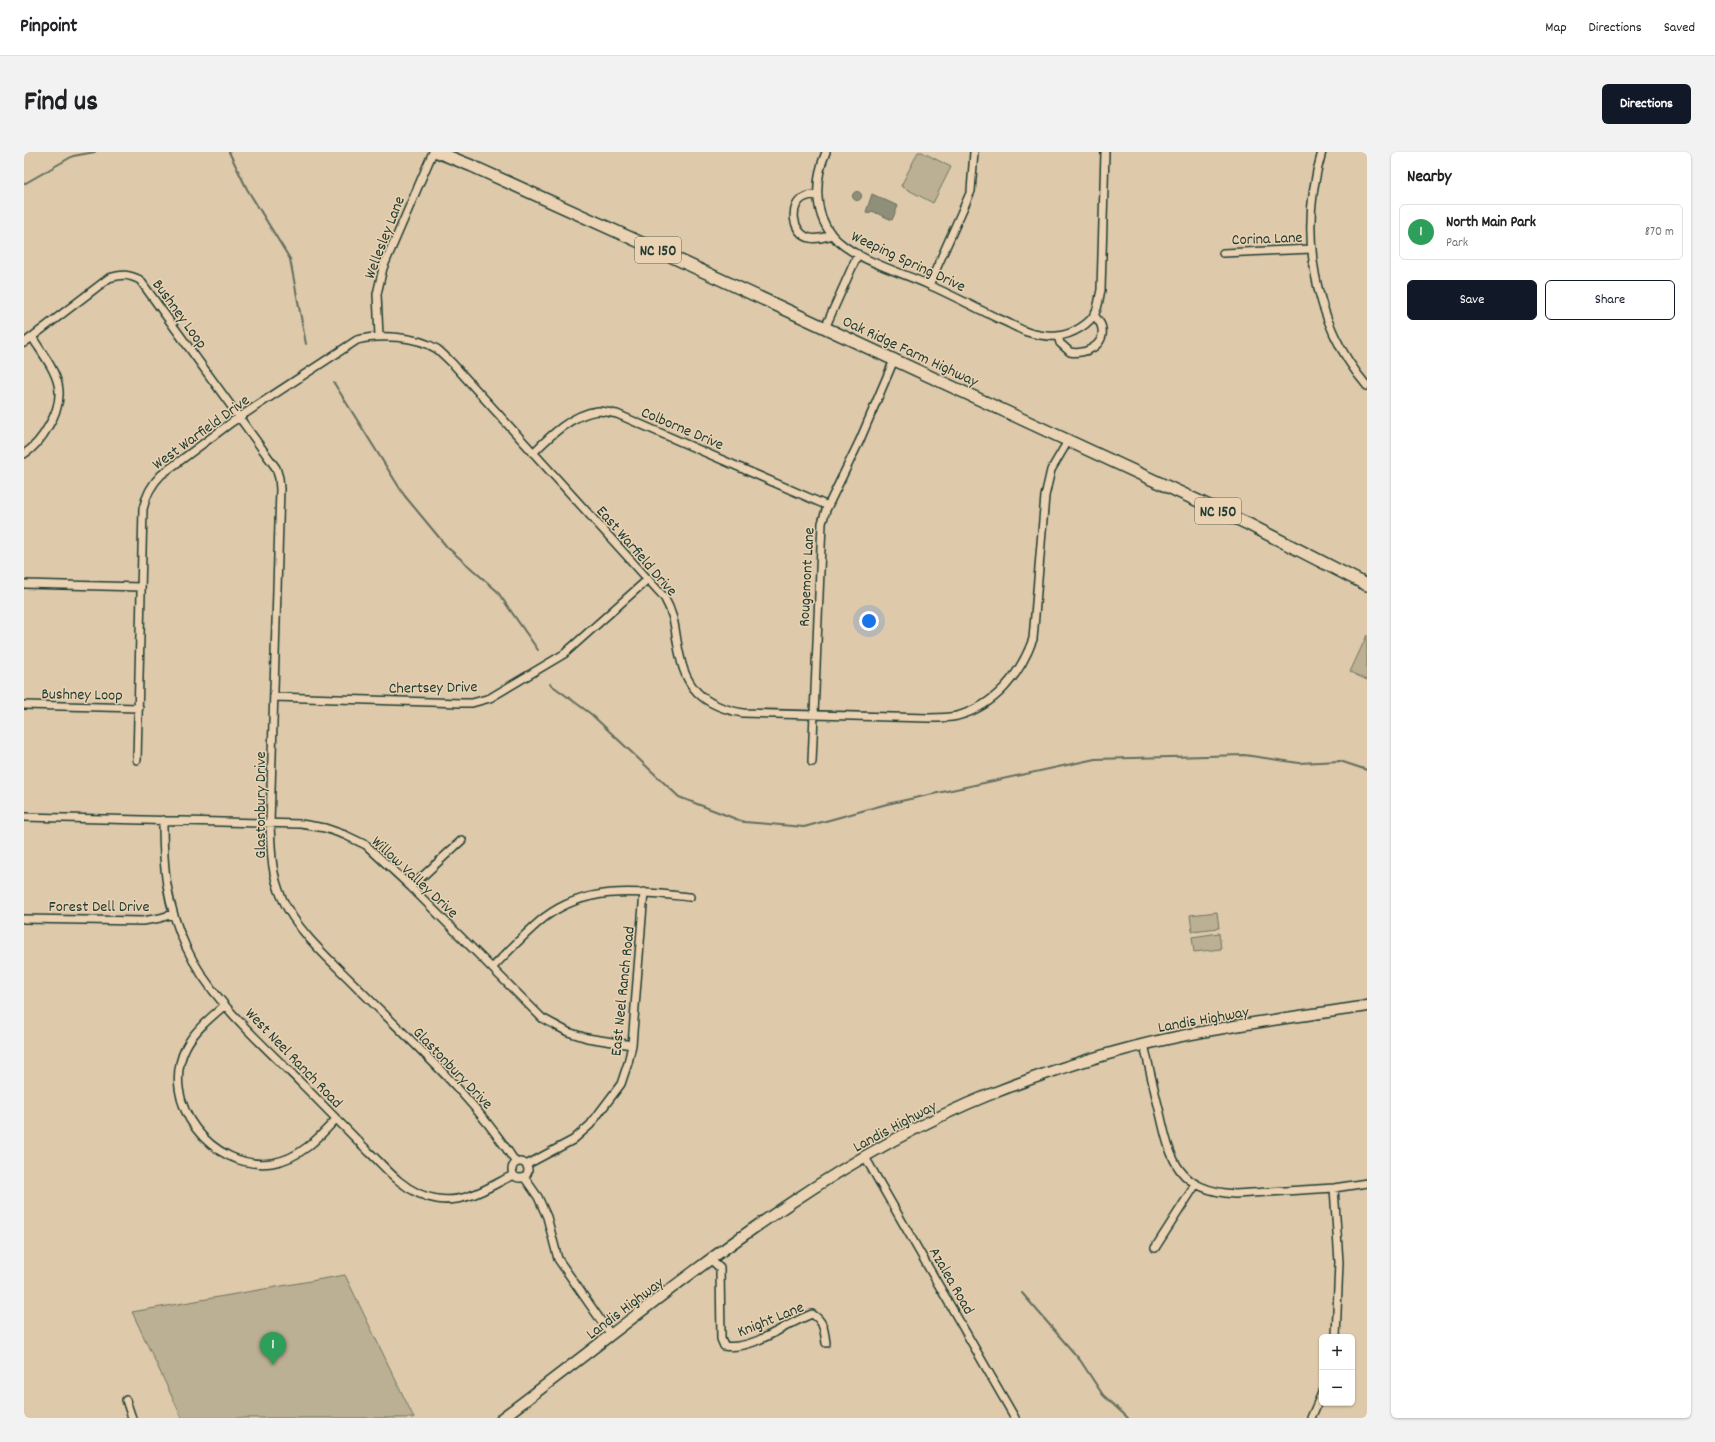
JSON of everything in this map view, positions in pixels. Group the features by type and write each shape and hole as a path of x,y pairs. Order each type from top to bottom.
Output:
{"main road":[{"name":"Oak Ridge Farm Highway","path":"438,152 825,328 1248,524 1367,585"},
{"name":"Landis Highway","path":"502,1418 711,1260 777,1214 865,1157 940,1117 990,1095 1082,1062 1144,1044 1208,1030 1367,1006"}],"street":[{"name":"Wellesley Lane","path":"379,336 377,294 383,268 433,152"},
{"name":"Weeping Spring Drive","path":"826,152 818,176 820,210 832,235 842,245 858,254 929,285 1026,331 1044,336 1058,336 1075,331 1091,319 1094,314"},
{"path":"929,285 971,191 974,152"},
{"path":"1058,336 1060,343 1070,352 1086,352 1095,347 1100,339 1102,331 1101,325 1094,314 1101,290 1106,152"},
{"path":"1322,152 1314,190 1312,212 1312,249 1318,292 1328,323 1344,356 1367,386"},
{"path":"818,194 804,197 797,205 794,214 795,223 800,232 809,238 820,239 832,235"},
{"name":"Corina Lane","path":"1223,253 1312,249"},
{"path":"825,328 858,254"},
{"name":"Bushney Loop","path":"24,343 109,278 129,274 140,280 240,417"},
{"name":"West Warfield Drive","path":"137,760 143,509 145,498 152,484 161,475 240,417 357,340 379,336"},
{"name":"East Warfield Drive","path":"379,336 407,339 436,349 453,364 664,597 672,610 683,668 693,688 706,700 724,710 743,713 929,718 957,716 978,707 995,696 1012,679 1025,661 1033,639 1045,496 1048,480 1058,456 1068,441"},
{"path":"24,454 41,439 52,422 57,411 60,391 53,370 32,337"},
{"name":"Rougemont Lane","path":"812,762 822,523 828,506 860,440 894,360"},
{"name":"Colborne Drive","path":"533,453 556,431 582,416 598,411 617,414 828,506"},
{"name":"Glastonbury Drive","path":"240,417 269,456 276,468 279,478 275,697 270,823 274,875 282,898 295,921 344,974 478,1109 516,1163"},
{"name":"Chertsey Drive","path":"275,697 461,703 490,698 564,654 648,579"},
{"path":"24,584 141,587"},
{"name":"Bushney Loop","path":"24,705 139,708"},
{"name":"Willow Valley Drive","path":"24,817 301,824 325,828 345,835 366,845 411,887 542,1018 568,1032 587,1038 632,1046"},
{"name":"West Neel Ranch Road","path":"163,820 166,889 173,914 187,948 208,984 225,1005 336,1119 399,1181 422,1195 437,1199 459,1200 481,1193 513,1175"},
{"path":"411,887 462,840"},
{"path":"492,968 536,925 564,906 583,898 601,893 644,892 690,897"},
{"name":"East Neel Ranch Road","path":"526,1165 573,1140 590,1125 621,1084 632,1046 644,892"},
{"name":"Forest Dell Drive","path":"24,919 143,921 173,914"},
{"path":"225,1005 211,1017 190,1041 179,1070 180,1091 188,1118 206,1141 224,1155 248,1162 272,1163 301,1151 319,1139 336,1119"},
{"path":"1144,1044 1168,1149 1182,1173 1196,1184 1220,1193 1235,1194 1334,1188 1367,1183"},
{"name":"Azalea Road","path":"865,1157 1015,1418"},
{"path":"521,1162 526,1165 527,1173 524,1177 518,1178 513,1175 511,1170 516,1163 521,1162"},
{"path":"524,1177 538,1198 547,1217 558,1259 611,1336"},
{"path":"1155,1248 1196,1184"},
{"path":"1334,1188 1339,1262 1336,1334"},
{"name":"Knight Lane","path":"711,1260 720,1268 721,1339 724,1346 733,1348 764,1338 812,1314 819,1318 824,1327 826,1343"},
{"path":"126,1400 132,1418"},
{"path":"1311,1418 1319,1400"}],"shaded area":[{"path":"918,152 922,152 951,167 933,203 901,186"},
{"path":"857,191 862,196 857,201 852,196"},
{"path":"872,194 898,206 892,220 872,211 869,213 866,212"},
{"path":"1367,635 1367,680 1350,672"},
{"path":"1217,912 1219,928 1192,931 1190,915"},
{"path":"1219,933 1221,949 1194,952 1192,937"},
{"path":"345,1275 414,1418 182,1418 132,1312"}],"waterway":[{"path":"24,184 73,156 95,152"},
{"path":"229,152 247,189 290,259 306,344"},
{"path":"334,383 404,495 447,547 497,591 538,650"},
{"path":"550,684 591,714 679,797 744,822 804,827 887,804 1095,759 1244,755 1299,763 1340,761 1367,770"},
{"path":"1022,1293 1080,1360 1103,1395 1128,1418"}],"place":[{"name":"North Main Park","path":"273,1365"}]}
